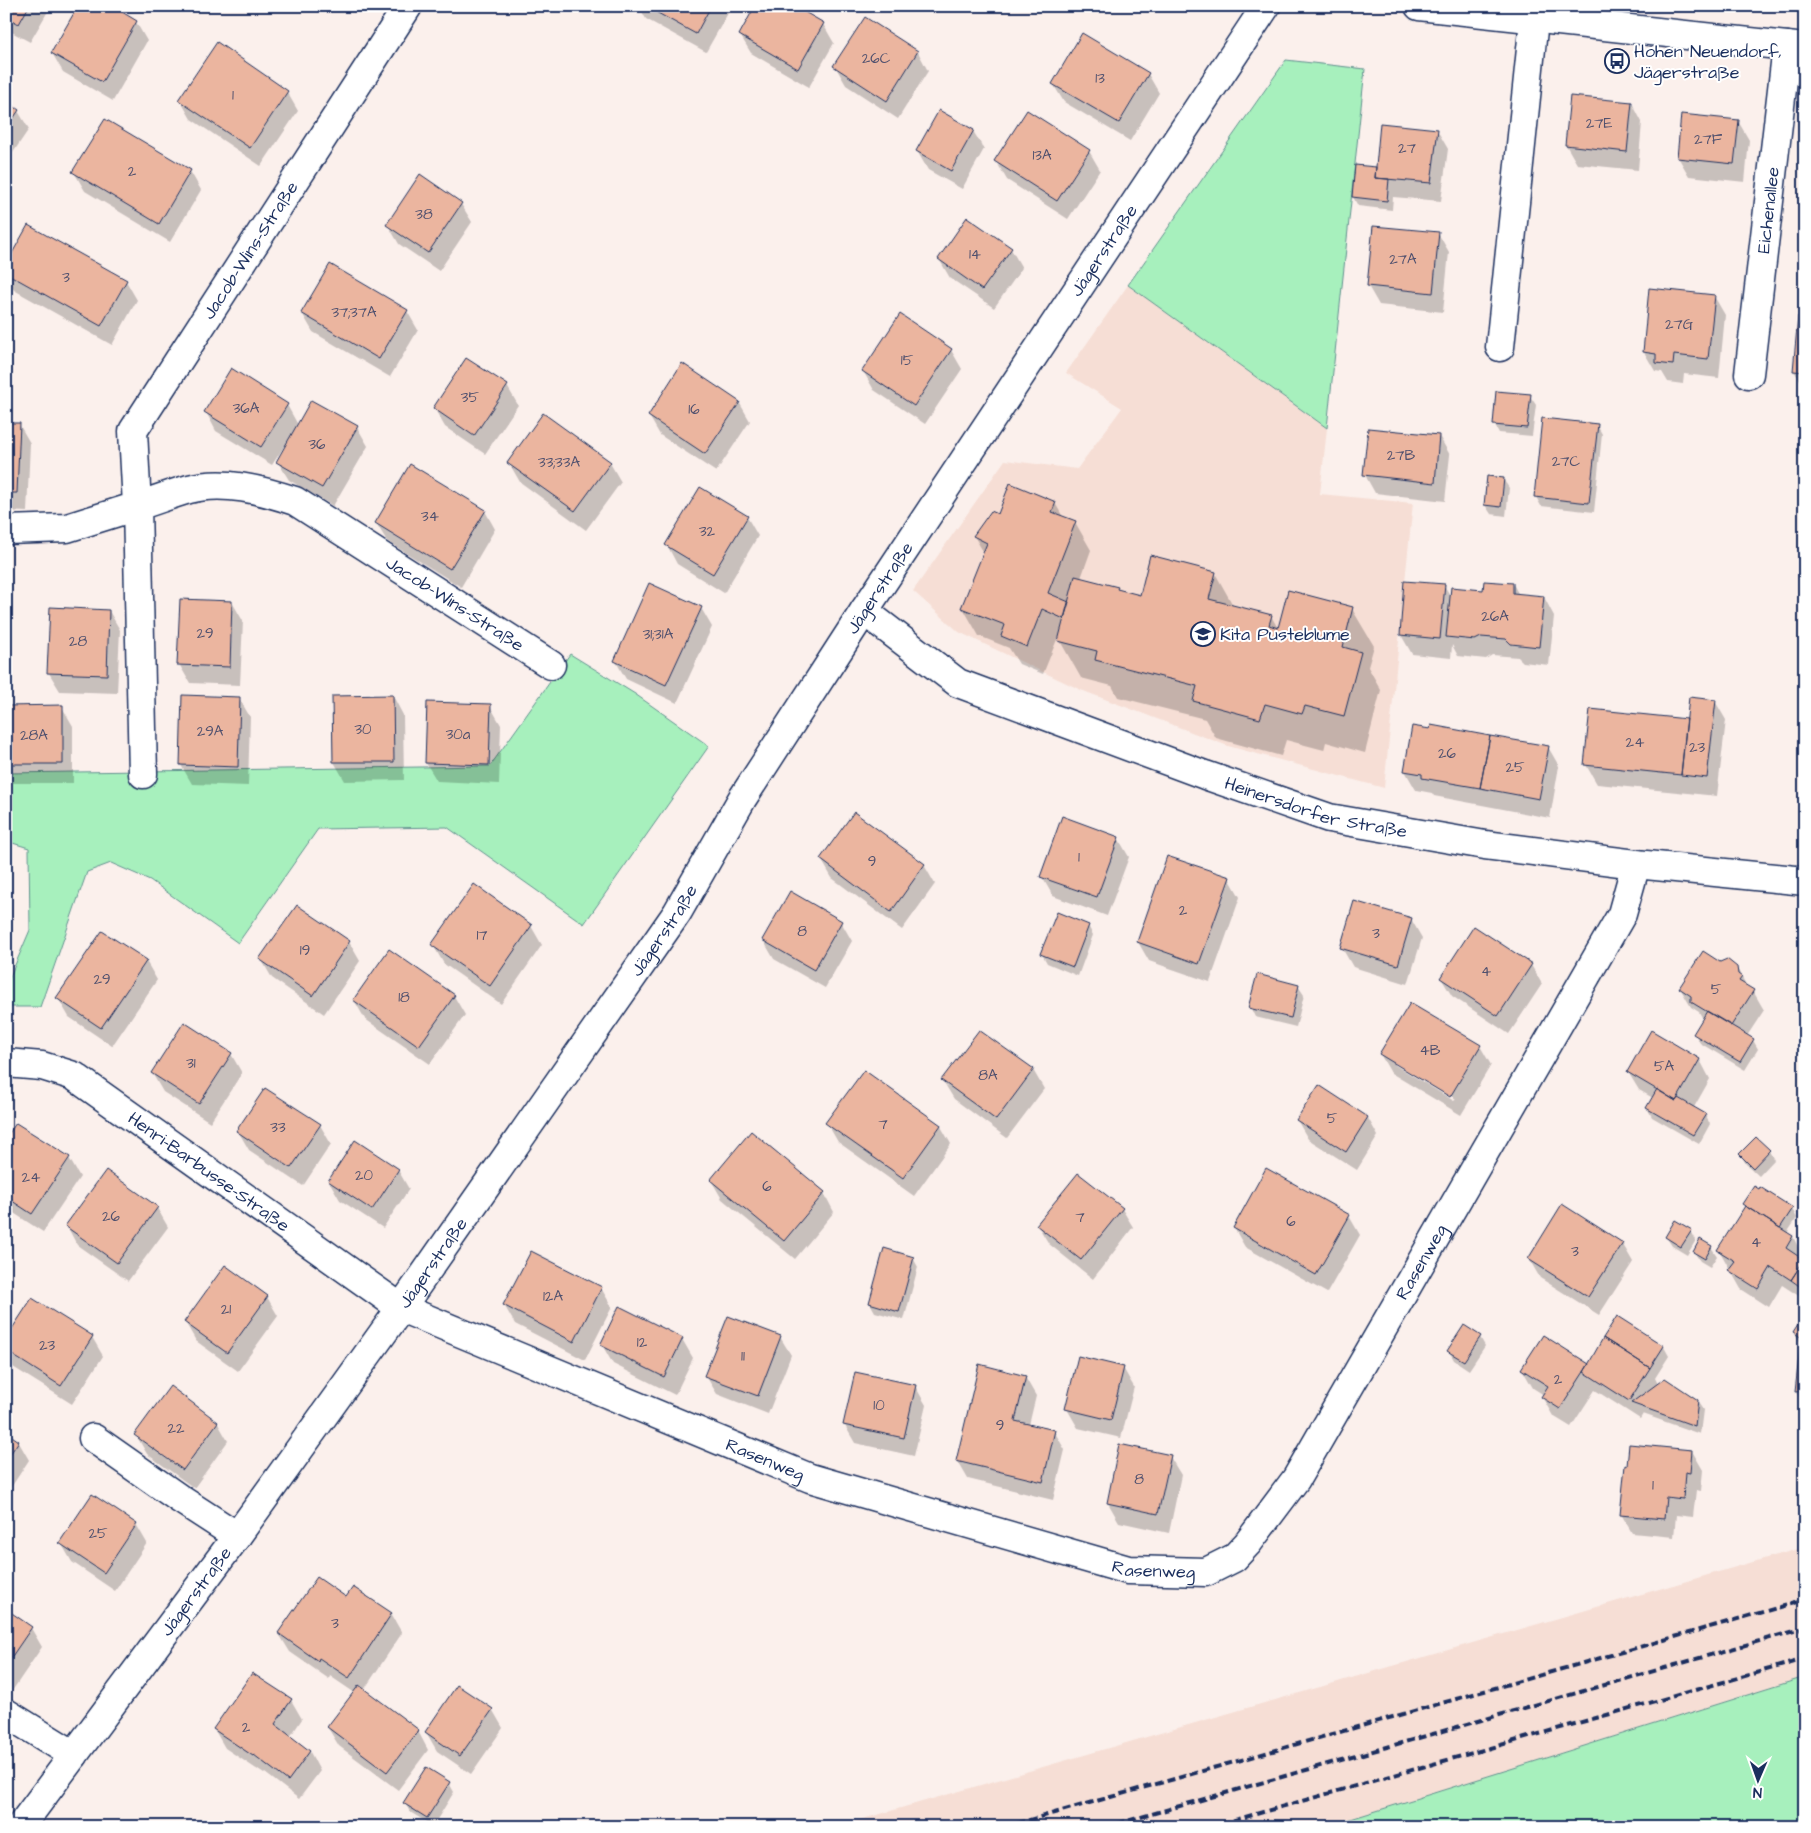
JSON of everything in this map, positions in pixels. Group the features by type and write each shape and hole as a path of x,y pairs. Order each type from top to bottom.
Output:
{"street":[{"name":"Jacob-Wins-Straße","path":"143,774 134,431 408,6"},
{"name":"Jägerstraße","path":"20,1827 237,1536 401,1308 678,913 742,799 864,611 1266,6"},
{"name":"Eichenallee","path":"1419,6 1796,47 1749,374"},
{"path":"1500,346 1534,20"},
{"name":"Jacob-Wins-Straße","path":"6,530 68,528 190,489 216,486 245,487 270,493 295,501 551,665"},
{"name":"Heinersdorfer Straße","path":"864,611 958,683 1205,775 1329,818 1485,845 1636,864 1805,881"},
{"name":"Rasenweg","path":"401,1308 810,1478 1128,1570 1206,1572 1234,1558 1248,1543 1296,1478 1622,914 1636,864"},
{"name":"Henri-Barbusse-Straße","path":"6,1063 42,1066 74,1076 401,1308"},
{"path":"93,1438 237,1536"},
{"path":"6,1713 74,1755"}],"shaded area":[{"path":"1128,285 1327,428 1320,494 1413,503 1384,788 1228,746 1081,690 959,632 913,591 1005,460 1077,469 1122,408 1066,373"},
{"path":"1805,1547 1805,1677 1325,1827 835,1827"}],"green space":[{"path":"1286,60 1365,69 1327,428 1128,285"},
{"path":"570,654 635,694 709,746 584,924 447,827 318,829 238,943 150,880 111,863 87,872 40,1007 6,1007 6,986 30,930 29,848 6,841 6,773 490,766"},
{"path":"1805,1677 1805,1827 1325,1827"}],"building":[{"path":"6,6 29,6 19,24 6,17"},
{"path":"78,6 112,6 137,21 102,82 51,53"},
{"path":"645,6 711,6 696,34"},
{"path":"755,6 794,6 824,23 798,69 739,35"},
{"path":"865,17 918,51 887,101 833,66"},
{"path":"1082,33 1149,73 1119,123 1052,84"},
{"path":"217,42 288,91 250,148 178,100"},
{"path":"1570,96 1632,102 1627,152 1565,145"},
{"path":"6,101 19,110 6,129"},
{"path":"939,110 974,130 951,171 916,151"},
{"path":"1027,110 1090,150 1057,201 994,161"},
{"path":"1681,114 1739,120 1734,164 1677,158"},
{"path":"105,119 191,170 159,224 72,172"},
{"path":"1380,123 1438,129 1431,183 1375,178"},
{"path":"1355,165 1376,167 1375,178 1389,179 1387,201 1352,197"},
{"path":"420,174 462,203 428,253 386,225"},
{"path":"967,217 1012,248 982,290 938,259"},
{"path":"28,225 127,280 101,326 6,273 6,264"},
{"path":"1373,226 1439,232 1433,293 1367,286"},
{"path":"330,264 408,310 379,359 301,313"},
{"path":"1649,288 1715,295 1708,359 1674,355 1673,365 1656,363 1656,354 1643,352"},
{"path":"1805,303 1805,372 1793,371 1798,316 1804,316"},
{"path":"900,314 952,349 914,406 862,371"},
{"path":"466,358 508,385 474,436 433,408"},
{"path":"682,363 740,402 705,454 648,416"},
{"path":"231,368 288,404 261,447 204,412"},
{"path":"1496,391 1531,394 1527,428 1493,425"},
{"path":"311,400 358,426 322,488 276,462"},
{"path":"543,413 611,462 575,511 507,463"},
{"path":"1542,418 1598,424 1589,503 1534,497"},
{"path":"6,423 20,423 17,493 6,493"},
{"path":"1368,428 1439,435 1435,483 1363,475"},
{"path":"410,464 486,510 450,569 375,523"},
{"path":"1487,476 1504,478 1501,507 1484,505"},
{"path":"1010,483 1056,502 1052,512 1076,521 1048,593 1069,602 1064,619 1042,609 1027,647 1001,636 1005,625 961,608 987,543 973,536 991,511 998,514"},
{"path":"700,487 748,516 713,574 665,545"},
{"name":"Kita Pusteblume","path":"1150,555 1216,572 1209,599 1272,615 1269,625 1278,628 1288,590 1353,607 1343,647 1361,652 1344,716 1305,706 1302,714 1265,704 1260,719 1193,701 1197,686 1095,660 1097,651 1058,641 1075,576 1118,587 1117,589 1140,595"},
{"path":"1404,581 1445,584 1440,639 1400,635"},
{"path":"1484,581 1513,583 1513,593 1544,596 1539,647 1511,644 1506,639 1481,637 1475,640 1446,637 1451,587 1483,590"},
{"path":"649,583 702,607 666,685 614,661"},
{"path":"180,599 232,601 230,667 177,665"},
{"path":"50,607 109,610 107,675 47,673"},
{"path":"182,695 240,697 238,767 180,765"},
{"path":"393,695 394,762 333,762 332,696"},
{"path":"1689,697 1716,700 1707,778 1681,775"},
{"path":"427,702 491,704 489,765 425,763"},
{"path":"63,705 63,764 6,764 6,706"},
{"path":"1590,709 1687,719 1681,775 1584,765"},
{"path":"1431,725 1490,736 1480,788 1422,778 1422,774 1404,771 1412,726 1430,729"},
{"path":"1490,736 1549,746 1539,799 1480,788"},
{"path":"854,812 925,864 891,912 820,859"},
{"path":"1062,816 1119,837 1097,897 1040,877"},
{"path":"1167,856 1230,877 1199,964 1137,942"},
{"path":"474,884 532,925 490,986 431,945"},
{"path":"790,891 842,921 814,970 762,940"},
{"path":"1354,901 1412,918 1398,965 1340,948"},
{"path":"297,905 350,941 313,996 259,959"},
{"path":"1057,912 1089,925 1073,967 1040,954"},
{"path":"1474,926 1532,964 1498,1016 1440,978"},
{"path":"102,931 147,960 101,1028 56,998"},
{"path":"389,949 455,995 419,1046 353,1000"},
{"path":"1703,951 1720,962 1727,959 1737,967 1738,974 1742,977 1739,981 1754,990 1731,1026 1691,1002 1691,996 1679,988"},
{"path":"1257,974 1299,985 1291,1018 1248,1008"},
{"path":"1410,1003 1481,1045 1450,1097 1379,1054"},
{"path":"1707,1011 1754,1039 1740,1062 1693,1034"},
{"path":"184,1022 232,1053 199,1104 151,1073"},
{"path":"979,1030 1034,1069 996,1120 941,1080"},
{"path":"1651,1030 1700,1059 1676,1101 1627,1072"},
{"path":"864,1070 941,1125 903,1178 825,1123"},
{"path":"1319,1085 1368,1117 1346,1152 1296,1120"},
{"path":"265,1088 321,1124 291,1168 236,1131"},
{"path":"1657,1089 1676,1101 1678,1098 1706,1114 1693,1135 1646,1108"},
{"path":"16,1123 70,1157 32,1214 6,1197 6,1138"},
{"path":"751,1131 825,1192 784,1241 710,1180"},
{"path":"1756,1137 1770,1150 1753,1168 1739,1154"},
{"path":"355,1140 399,1169 372,1210 328,1181"},
{"path":"1266,1168 1350,1215 1316,1275 1233,1228"},
{"path":"106,1170 158,1207 117,1263 65,1226"},
{"path":"1078,1173 1123,1208 1081,1260 1036,1225"},
{"path":"1754,1186 1759,1189 1760,1187 1793,1208 1780,1228 1742,1204"},
{"path":"1562,1204 1623,1243 1588,1297 1528,1259"},
{"path":"1745,1206 1793,1236 1786,1248 1804,1260 1791,1280 1771,1267 1758,1289 1728,1270 1735,1261 1717,1250"},
{"path":"1675,1220 1692,1230 1681,1247 1665,1237"},
{"path":"1700,1239 1712,1246 1705,1259 1693,1252"},
{"path":"884,1248 914,1257 899,1312 869,1303"},
{"path":"531,1251 602,1287 574,1342 503,1305"},
{"path":"1805,1261 1805,1290 1791,1280"},
{"path":"225,1265 268,1296 227,1353 184,1322"},
{"path":"32,1298 93,1336 61,1386 6,1351 6,1338"},
{"path":"619,1306 683,1338 664,1377 600,1345"},
{"path":"1805,1313 1805,1340 1793,1332"},
{"path":"728,1316 781,1336 758,1396 704,1376"},
{"path":"1617,1316 1664,1346 1650,1368 1603,1338"},
{"path":"1464,1325 1481,1336 1464,1361 1447,1351"},
{"path":"1543,1335 1589,1364 1560,1409 1541,1397 1548,1386 1521,1369"},
{"path":"1603,1338 1650,1368 1629,1401 1584,1372"},
{"path":"1801,1338 1805,1340 1805,1391 1795,1392"},
{"path":"1078,1356 1124,1367 1111,1420 1065,1409"},
{"path":"979,1364 1026,1376 1015,1421 1055,1430 1043,1482 956,1461"},
{"path":"855,1372 916,1385 904,1438 843,1425"},
{"path":"1665,1378 1698,1400 1695,1426 1631,1403"},
{"path":"170,1386 218,1422 183,1470 134,1435"},
{"path":"6,1432 19,1441 6,1460"},
{"path":"1119,1444 1171,1455 1158,1514 1107,1503"},
{"path":"1629,1444 1692,1450 1690,1473 1685,1472 1683,1499 1666,1497 1664,1519 1620,1515"},
{"path":"92,1494 137,1524 104,1573 59,1543"},
{"path":"317,1577 346,1597 353,1587 392,1613 349,1678 319,1658 318,1661 278,1633"},
{"path":"6,1609 32,1627 6,1665"},
{"path":"252,1673 292,1699 275,1724 310,1751 288,1781 254,1755 213,1729"},
{"path":"359,1685 419,1730 387,1772 327,1727"},
{"path":"457,1685 493,1709 460,1756 425,1732"},
{"path":"426,1767 450,1782 427,1818 403,1803"}],"railway":[{"path":"1005,1827 1805,1600"},
{"path":"1106,1827 1805,1628"},
{"path":"1210,1827 1805,1659"}],"place":[{"name":"Hohen Neuendorf, Jägerstraße","path":"1617,61"},
{"name":"Kita Pusteblume","path":"1203,634"}]}
